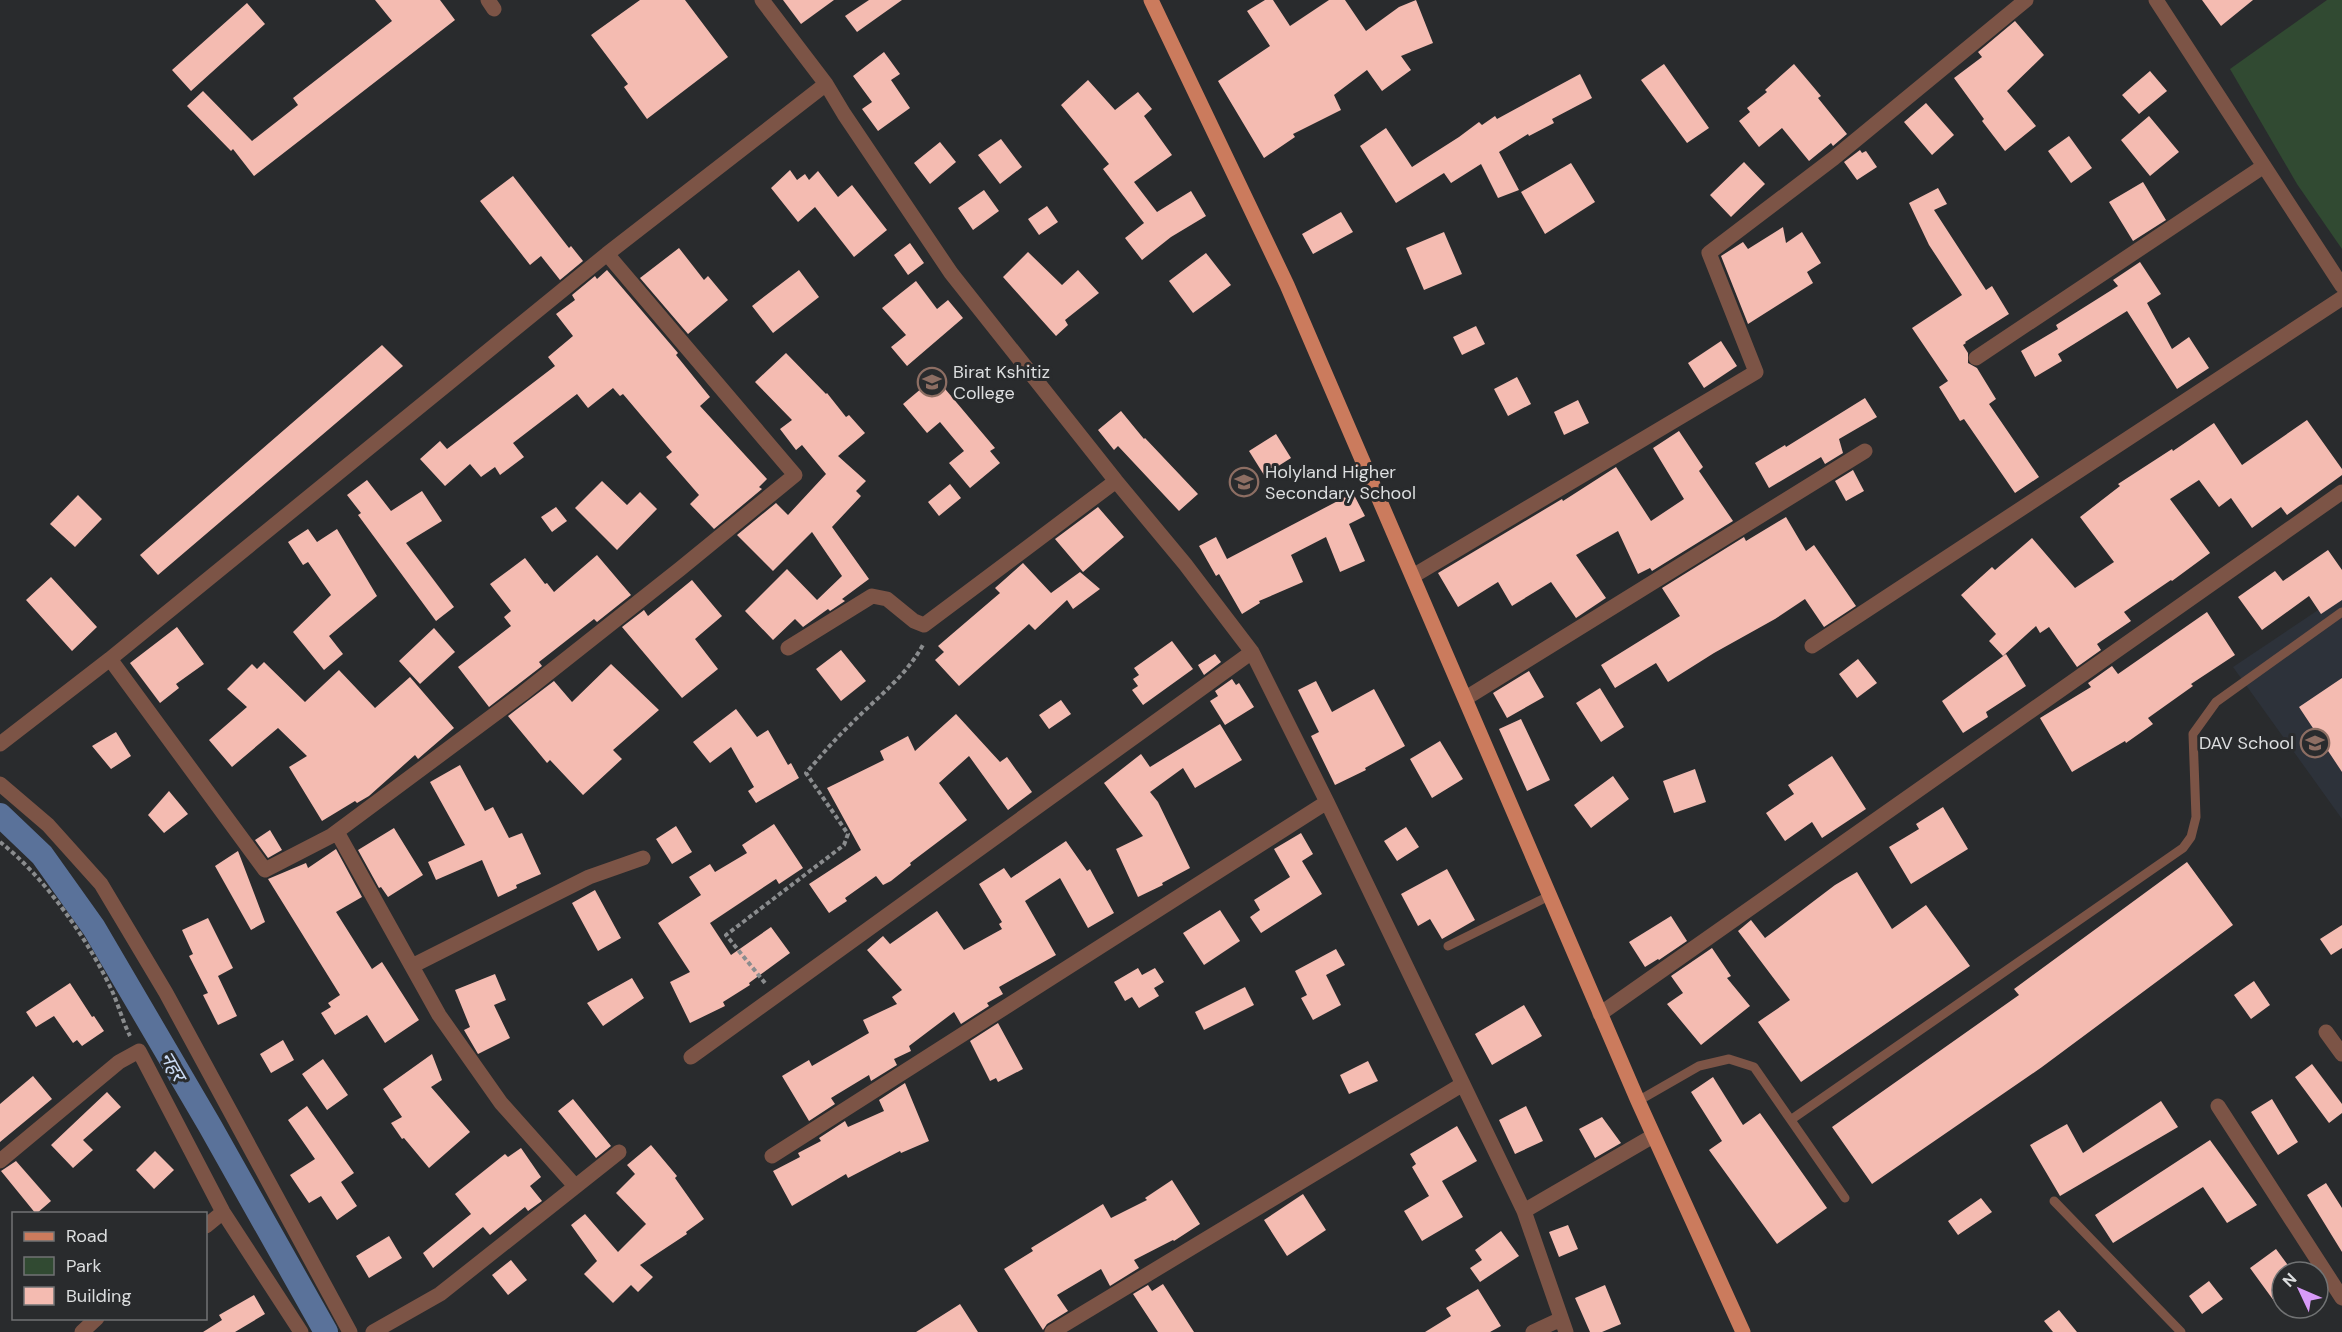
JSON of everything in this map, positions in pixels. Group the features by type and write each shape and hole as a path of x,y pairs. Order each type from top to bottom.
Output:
{"main road":[{"path":"1151,0 1287,285 1653,1136 1743,1332"}],"street":[{"path":"762,0 826,84 850,124 951,273 1185,564 1252,652 1327,802 1524,1211 1564,1325 1533,1332"},
{"path":"1413,576 1756,372 1709,253 1834,158 2026,0"},
{"path":"2156,0 2342,286"},
{"path":"0,744 110,659 607,254 826,84"},
{"path":"1976,358 2264,166"},
{"path":"110,659 265,870 337,831 522,694 680,569 795,475 607,254"},
{"path":"1812,646 2342,298"},
{"path":"1466,698 1865,451"},
{"path":"788,648 872,596 887,599 914,621 924,625 1116,481"},
{"path":"1600,1014 2342,492"},
{"path":"691,1057 1252,652"},
{"path":"0,784 48,825 101,885 166,993 350,1332"},
{"path":"772,1156 1327,802"},
{"path":"337,831 439,1015 501,1103 576,1186"},
{"path":"412,966 590,877 643,858"},
{"path":"2326,1032 2342,1054"},
{"path":"0,1161 120,1062 139,1052 223,1212 301,1332"},
{"path":"1052,1332 1463,1084"},
{"path":"2218,1106 2342,1298"},
{"path":"1524,1211 1653,1136"},
{"path":"373,1332 440,1294 619,1152"},
{"path":"207,1225 223,1212"},
{"path":"82,1332 95,1320"}],"lane":[{"path":"1792,1119 2183,848 2191,837 2196,817 2193,734 2216,702 2342,612"},
{"path":"1449,946 1549,896"},
{"path":"1638,1101 1699,1066 1730,1059 1754,1067 1845,1198"},
{"path":"2054,1201 2181,1332"}],"path":[{"path":"775,995 726,935 844,845 848,834 806,773 849,725 906,671 924,643 921,632 924,625"},
{"path":"0,842 14,853 45,887 79,933 113,993 125,1025 139,1052"}],"shaded area":[{"name":"DAV School","path":"2342,594 2342,819 2233,667"}],"green space":[{"path":"2327,0 2342,0 2342,249 2297,184 2230,69"}],"building":[{"path":"375,0 440,0 455,20 254,176 233,149 231,151 187,106 203,91 252,141 298,105 293,98 392,21"},
{"path":"640,0 685,0 728,57 647,119 624,87 628,84 591,35"},
{"path":"783,0 834,0 801,24"},
{"path":"869,0 902,0 857,32 845,16"},
{"path":"1265,0 1273,0 1290,26 1329,0 1345,0 1366,31 1399,7 1416,0 1433,43 1401,56 1411,70 1382,91 1367,70 1334,95 1341,110 1293,134 1295,137 1264,158 1218,81 1270,46 1247,11"},
{"path":"2202,0 2253,0 2221,26"},
{"path":"247,3 265,24 191,91 172,70"},
{"path":"2015,21 2044,55 2007,91 2036,126 2005,151 1954,78 1982,57 1978,52"},
{"path":"884,52 900,74 891,80 910,108 878,131 862,109 872,102 853,76"},
{"path":"1664,64 1709,128 1687,143 1641,80"},
{"path":"1794,64 1821,96 1818,98 1847,134 1833,146 1831,143 1809,161 1782,128 1759,147 1739,121 1750,112 1747,108 1767,92 1765,90"},
{"path":"2150,71 2167,91 2139,114 2122,95"},
{"path":"1580,74 1592,98 1552,119 1554,123 1529,136 1528,134 1499,152 1519,190 1498,198 1481,164 1451,183 1444,173 1396,203 1360,146 1386,128 1412,167 1479,122 1482,125 1495,116 1497,119"},
{"path":"1088,80 1115,110 1138,92 1152,109 1144,116 1172,155 1134,182 1157,212 1191,191 1206,216 1171,237 1142,260 1125,238 1144,223 1103,169 1109,164 1061,105"},
{"path":"1926,103 1954,135 1932,155 1904,122"},
{"path":"2149,116 2179,152 2150,176 2121,140"},
{"path":"2069,136 2092,168 2071,183 2048,151"},
{"path":"1001,139 1022,167 1000,184 978,155"},
{"path":"940,142 956,162 930,184 914,163"},
{"path":"1860,150 1862,153 1866,151 1877,167 1857,180 1844,162"},
{"path":"1744,162 1765,184 1731,217 1710,195"},
{"path":"1571,163 1595,202 1545,234 1521,192"},
{"path":"790,170 797,180 805,174 809,180 818,171 838,197 852,185 887,230 854,257 815,207 798,222 771,188"},
{"path":"513,176 569,248 571,246 583,261 560,280 541,256 530,265 480,201"},
{"path":"2143,182 2166,220 2133,241 2109,202"},
{"path":"1938,188 1947,204 1934,210 1986,290 1992,286 2009,314 1963,345 1968,353 1968,363 1977,368 1996,399 1989,404 2039,477 2015,493 1964,419 1960,421 1939,387 1948,381 1912,328 1962,295 1929,245 1909,203"},
{"path":"984,190 999,211 973,230 958,208"},
{"path":"1047,206 1058,222 1039,235 1028,219"},
{"path":"1341,212 1353,232 1313,254 1302,234"},
{"path":"1783,227 1786,243 1802,232 1821,263 1807,272 1813,283 1748,324 1721,256 1743,242 1748,249"},
{"path":"1444,232 1462,274 1424,290 1406,248"},
{"path":"910,243 924,263 908,275 894,255"},
{"path":"679,248 704,280 708,276 728,300 688,334 640,278"},
{"path":"1028,252 1062,285 1078,270 1099,293 1065,320 1068,325 1056,336 1003,277"},
{"path":"1206,253 1231,285 1193,313 1169,281"},
{"path":"2140,262 2161,294 2147,303 2172,349 2189,337 2209,368 2177,389 2127,311 2058,354 2062,361 2035,377 2021,351 2058,329 2056,325 2118,286 2113,280"},
{"path":"607,270 678,353 676,355 710,397 700,406 767,479 759,487 762,489 714,529 690,504 699,495 666,457 672,452 623,394 620,396 613,388 588,408 577,394 513,443 524,457 500,475 495,467 481,477 470,464 445,486 420,459 440,441 447,449 555,366 548,357 573,336 556,314 575,300 572,295 595,276 597,279"},
{"path":"799,270 819,297 773,333 752,306"},
{"path":"916,281 937,309 948,300 963,318 907,366 891,347 906,335 882,308"},
{"path":"1476,326 1485,344 1462,355 1453,337"},
{"path":"1721,341 1737,366 1704,388 1688,363"},
{"path":"382,345 403,366 158,575 140,555"},
{"path":"786,353 827,393 846,417 849,415 865,433 838,456 866,481 856,491 861,496 832,527 869,579 830,611 828,609 803,627 795,619 773,640 745,611 787,569 817,600 842,576 812,532 773,571 737,535 776,503 788,515 826,474 802,445 796,450 780,429 792,420 755,382"},
{"path":"935,377 995,448 990,451 1000,463 970,488 949,463 964,451 940,422 927,433 903,404"},
{"path":"1517,377 1531,404 1508,416 1494,389"},
{"path":"1865,398 1877,417 1839,439 1843,453 1825,464 1821,457 1769,488 1755,463 1785,445 1786,447"},
{"path":"1578,400 1589,423 1564,435 1554,412"},
{"path":"1121,411 1144,439 1198,494 1179,511 1118,446 1114,450 1098,430"},
{"path":"2307,420 2342,469 2342,475 2287,515 2281,507 2252,528 2231,498 2219,507 2199,480 2170,499 2210,553 2124,612 2131,621 2097,644 2101,650 2077,667 2049,627 2040,633 2036,626 2003,656 1989,641 1996,634 1961,595 1992,567 1995,570 2032,538 2075,588 2114,562 2080,517 2120,486 2118,484 2214,423 2242,465"},
{"path":"1679,431 1703,467 1699,471 1733,521 1652,571 1650,568 1638,574 1618,531 1576,555 1606,598 1576,618 1551,582 1512,606 1498,582 1458,607 1438,573 1562,499 1563,501 1616,467 1651,521 1684,499 1653,448"},
{"path":"1276,434 1291,458 1264,475 1249,451"},
{"path":"1853,470 1864,491 1846,501 1835,481"},
{"path":"367,480 391,511 422,491 442,521 406,543 454,607 436,621 358,515 361,513 347,495"},
{"path":"602,481 627,505 640,492 657,509 617,550 575,508"},
{"path":"950,484 961,498 939,516 928,502"},
{"path":"1353,493 1365,516 1349,524 1365,561 1340,572 1326,537 1291,555 1303,582 1259,601 1260,603 1242,614 1219,574 1216,576 1199,546 1216,537 1227,559"},
{"path":"78,495 102,519 75,547 50,524"},
{"path":"556,507 567,521 552,532 541,517"},
{"path":"1098,507 1124,537 1083,572 1055,539"},
{"path":"1786,517 1806,551 1814,545 1856,606 1824,627 1805,599 1668,682 1656,663 1615,688 1601,665 1680,616 1662,588 1744,537 1746,541"},
{"path":"308,529 317,542 337,529 377,596 329,636 343,654 324,670 293,632 331,595 308,562 303,565 288,542"},
{"path":"2328,550 2342,570 2342,600 2321,614 2309,596 2262,630 2238,597 2275,571 2283,581"},
{"path":"597,555 631,595 597,622 594,619 539,662 542,666 489,707 458,667 511,626 504,617 511,611 490,584 525,558 554,592"},
{"path":"1023,563 1051,593 1080,572 1100,589 1073,609 1067,600 1035,630 1029,624 959,686 935,660 944,652 938,646 1000,593 995,588"},
{"path":"51,577 97,627 72,651 26,600"},
{"path":"692,580 722,616 695,639 718,669 682,698 622,627 644,610 648,616"},
{"path":"2207,612 2235,655 2191,684 2193,686 2148,718 2153,724 2126,743 2125,741 2072,772 2040,718 2091,687 2088,683 2112,666 2118,674"},
{"path":"177,627 204,664 176,684 179,688 160,703 130,663"},
{"path":"434,628 455,652 420,684 399,661"},
{"path":"1172,641 1193,669 1143,705 1132,690 1138,686 1133,679 1139,675 1134,668"},
{"path":"841,650 866,681 841,701 816,669"},
{"path":"1215,654 1221,662 1204,675 1198,665"},
{"path":"2006,654 2026,686 1986,712 1988,717 1963,733 1942,701"},
{"path":"1858,659 1877,683 1857,698 1839,674"},
{"path":"264,662 305,702 339,670 375,708 410,677 454,728 418,759 415,755 369,796 357,803 355,801 322,821 289,767 307,756 278,728 232,767 209,740 247,707 227,689 252,664 257,669"},
{"path":"611,664 659,710 613,750 622,759 583,795 550,760 547,763 508,716 554,681 572,702"},
{"path":"1529,671 1544,697 1507,718 1493,693"},
{"path":"2342,678 2342,772 2299,707"},
{"path":"1232,679 1236,685 1239,683 1254,707 1225,725 1210,701 1218,696 1215,691"},
{"path":"1316,681 1332,712 1374,689 1405,746 1365,768 1366,770 1335,785 1311,736 1319,732 1298,690"},
{"path":"1600,688 1624,727 1601,742 1576,703"},
{"path":"1061,700 1071,714 1049,729 1039,715"},
{"path":"736,709 757,737 768,730 788,765 791,763 799,778 756,803 748,791 754,787 731,747 710,763 693,742"},
{"path":"956,714 1000,762 1007,757 1032,792 1008,810 969,756 939,783 967,820 910,863 911,865 891,881 883,885 876,876 845,898 847,901 829,913 809,884 861,850 827,788 884,760 880,751 908,736 915,751"},
{"path":"1521,719 1550,780 1527,791 1499,729"},
{"path":"1220,724 1242,760 1195,788 1183,768 1150,792 1158,802 1190,868 1138,897 1116,849 1143,836 1104,783 1141,754 1150,767"},
{"path":"116,732 131,756 111,769 92,746"},
{"path":"1440,741 1463,779 1432,798 1410,759"},
{"path":"1832,756 1866,809 1822,838 1812,822 1785,841 1766,813 1794,794 1788,785"},
{"path":"460,765 485,811 493,807 509,838 522,833 541,874 516,885 517,888 498,897 482,860 436,880 428,862 465,845 430,782"},
{"path":"1695,769 1706,802 1674,813 1663,781"},
{"path":"1613,776 1629,799 1591,828 1574,805"},
{"path":"169,791 188,814 164,833 148,815"},
{"path":"1943,807 1968,849 1911,884 1889,847 1919,829 1916,824"},
{"path":"774,824 803,868 779,884 776,879 710,923 731,955 771,927 790,953 749,983 750,985 723,1002 725,1006 690,1023 670,982 690,972 658,923 701,895 689,877 710,864 715,872 747,853 742,845"},
{"path":"676,826 692,852 672,864 656,839"},
{"path":"1406,827 1419,847 1397,861 1384,841"},
{"path":"394,828 423,875 388,897 381,887 379,888 358,850"},
{"path":"270,830 282,850 268,858 255,840"},
{"path":"1301,833 1313,854 1302,861 1322,894 1261,933 1250,917 1260,910 1254,900 1290,877 1274,849"},
{"path":"1066,841 1087,871 1090,869 1114,913 1088,928 1060,878 1025,901 1056,955 999,987 1003,994 987,1003 989,1006 961,1024 954,1012 909,1046 911,1051 894,1059 897,1065 871,1081 869,1075 831,1098 835,1104 809,1121 782,1076 809,1060 812,1066 869,1033 863,1020 897,1004 892,997 902,990 867,950 883,936 890,944 937,911 964,950 1002,929 999,924 1002,922 979,884 1004,868 1011,878"},
{"path":"336,849 362,897 336,912 372,969 382,962 419,1020 385,1043 367,1015 335,1035 321,1013 331,1007 328,1003 340,995 268,879 306,863 308,868"},
{"path":"238,851 265,922 251,930 215,866"},
{"path":"2187,862 2233,925 2042,1067 1872,1184 1832,1127 2019,995 2014,989"},
{"path":"1447,869 1475,920 1442,939 1430,919 1418,926 1401,894"},
{"path":"1857,872 1892,929 1926,905 1970,966 1801,1082 1758,1022 1790,1000 1738,931 1751,920 1765,938 1835,885"},
{"path":"595,890 621,938 598,951 572,903"},
{"path":"1220,910 1240,941 1204,965 1183,933"},
{"path":"1671,916 1687,941 1645,967 1629,942"},
{"path":"208,918 233,968 218,976 237,1016 218,1025 203,995 208,993 189,956 193,954 182,930"},
{"path":"2342,925 2342,948 2331,955 2320,939"},
{"path":"1712,948 1731,976 1727,978 1750,1006 1701,1045 1667,1004 1683,993 1671,976"},
{"path":"1336,949 1345,965 1326,975 1341,1005 1313,1020 1301,998 1307,995 1295,971"},
{"path":"1138,968 1142,975 1155,968 1164,982 1154,988 1159,996 1139,1008 1132,997 1125,1001 1114,982"},
{"path":"495,974 506,1000 494,1005 510,1038 478,1054 464,1030 470,1027 455,990"},
{"path":"632,978 644,998 603,1026 587,1003"},
{"path":"2254,981 2270,1005 2251,1019 2234,995"},
{"path":"70,983 104,1031 82,1046 77,1040 73,1043 54,1016 36,1027 26,1012"},
{"path":"1245,987 1254,1005 1204,1030 1195,1012"},
{"path":"1524,1005 1542,1036 1492,1065 1475,1034"},
{"path":"998,1023 1023,1069 998,1082 996,1078 990,1081 970,1041"},
{"path":"283,1040 294,1060 271,1073 260,1054"},
{"path":"432,1054 442,1080 431,1087 470,1132 429,1168 404,1138 402,1139 391,1123 402,1117 383,1089"},
{"path":"323,1059 348,1095 327,1110 302,1074"},
{"path":"1368,1061 1378,1081 1349,1094 1340,1075"},
{"path":"2312,1064 2342,1104 2342,1113 2329,1123 2295,1077"},
{"path":"33,1076 52,1099 0,1142 0,1104"},
{"path":"1713,1077 1743,1125 1760,1113 1827,1208 1777,1244 1709,1150 1722,1141 1691,1092"},
{"path":"905,1083 929,1141 901,1153 900,1151 848,1178 846,1174 792,1206 773,1171 800,1157 798,1153 821,1141 819,1138 845,1121 848,1127 884,1111 879,1100"},
{"path":"107,1092 121,1107 83,1140 93,1150 73,1168 51,1145"},
{"path":"573,1099 611,1146 596,1158 558,1111"},
{"path":"2272,1099 2298,1142 2278,1155 2251,1112"},
{"path":"2161,1101 2178,1127 2060,1196 2030,1145 2067,1124 2083,1153"},
{"path":"307,1106 354,1173 341,1182 357,1206 337,1220 321,1196 309,1203 290,1175 315,1159 288,1120"},
{"path":"1526,1106 1543,1141 1515,1154 1499,1120"},
{"path":"1602,1117 1621,1143 1595,1158 1579,1129"},
{"path":"1457,1126 1477,1161 1442,1181 1463,1217 1422,1241 1404,1211 1429,1196 1412,1167 1416,1164 1410,1154"},
{"path":"2210,1140 2257,1205 2227,1223 2203,1187 2113,1243 2095,1215"},
{"path":"651,1145 677,1176 675,1178 704,1219 686,1232 687,1234 640,1265 653,1277 638,1292 631,1285 613,1303 584,1274 597,1261 571,1225 585,1214 618,1252 646,1224 616,1193 635,1174 627,1165"},
{"path":"521,1148 541,1177 530,1186 542,1201 528,1211 525,1207 490,1235 483,1227 433,1268 423,1253 471,1214 455,1194 505,1154 508,1157"},
{"path":"155,1151 174,1170 154,1189 136,1170"},
{"path":"16,1161 51,1201 38,1212 34,1212 1,1171"},
{"path":"1172,1180 1200,1224 1174,1241 1134,1260 1139,1268 1110,1286 1101,1269 1057,1295 1068,1311 1047,1324 1043,1330 1004,1269 1033,1251 1031,1248 1103,1204 1111,1218 1147,1200 1145,1198"},
{"path":"2326,1183 2342,1208 2342,1252 2307,1195"},
{"path":"1303,1194 1326,1230 1287,1256 1264,1220"},
{"path":"1981,1198 1992,1212 1958,1235 1948,1221"},
{"path":"1568,1225 1578,1249 1559,1257 1549,1232"},
{"path":"1501,1231 1519,1256 1480,1282 1470,1268 1482,1260 1475,1250"},
{"path":"389,1236 402,1258 369,1278 356,1256"},
{"path":"2276,1249 2284,1260 2270,1260 2270,1296 2250,1268"},
{"path":"511,1260 527,1280 508,1295 492,1275"},
{"path":"2209,1281 2223,1299 2202,1314 2189,1296"},
{"path":"1163,1284 1194,1332 1158,1332 1133,1294 1148,1285 1152,1291"},
{"path":"1605,1285 1621,1324 1602,1332 1590,1332 1575,1298"},
{"path":"1478,1289 1501,1326 1490,1332 1425,1332 1451,1316 1446,1308"},
{"path":"254,1295 265,1314 235,1332 203,1332 222,1320 219,1315"},
{"path":"960,1304 978,1332 916,1332"},
{"path":"2059,1310 2077,1332 2053,1332 2044,1321"}],"waterway":[{"name":"नहर","path":"0,815 42,855 94,928 210,1126 326,1332"}],"place":[{"name":"Birat Kshitiz College","path":"932,382"},
{"name":"Holyland Higher Secondary School","path":"1244,482"},
{"name":"DAV School","path":"2315,743"}]}
